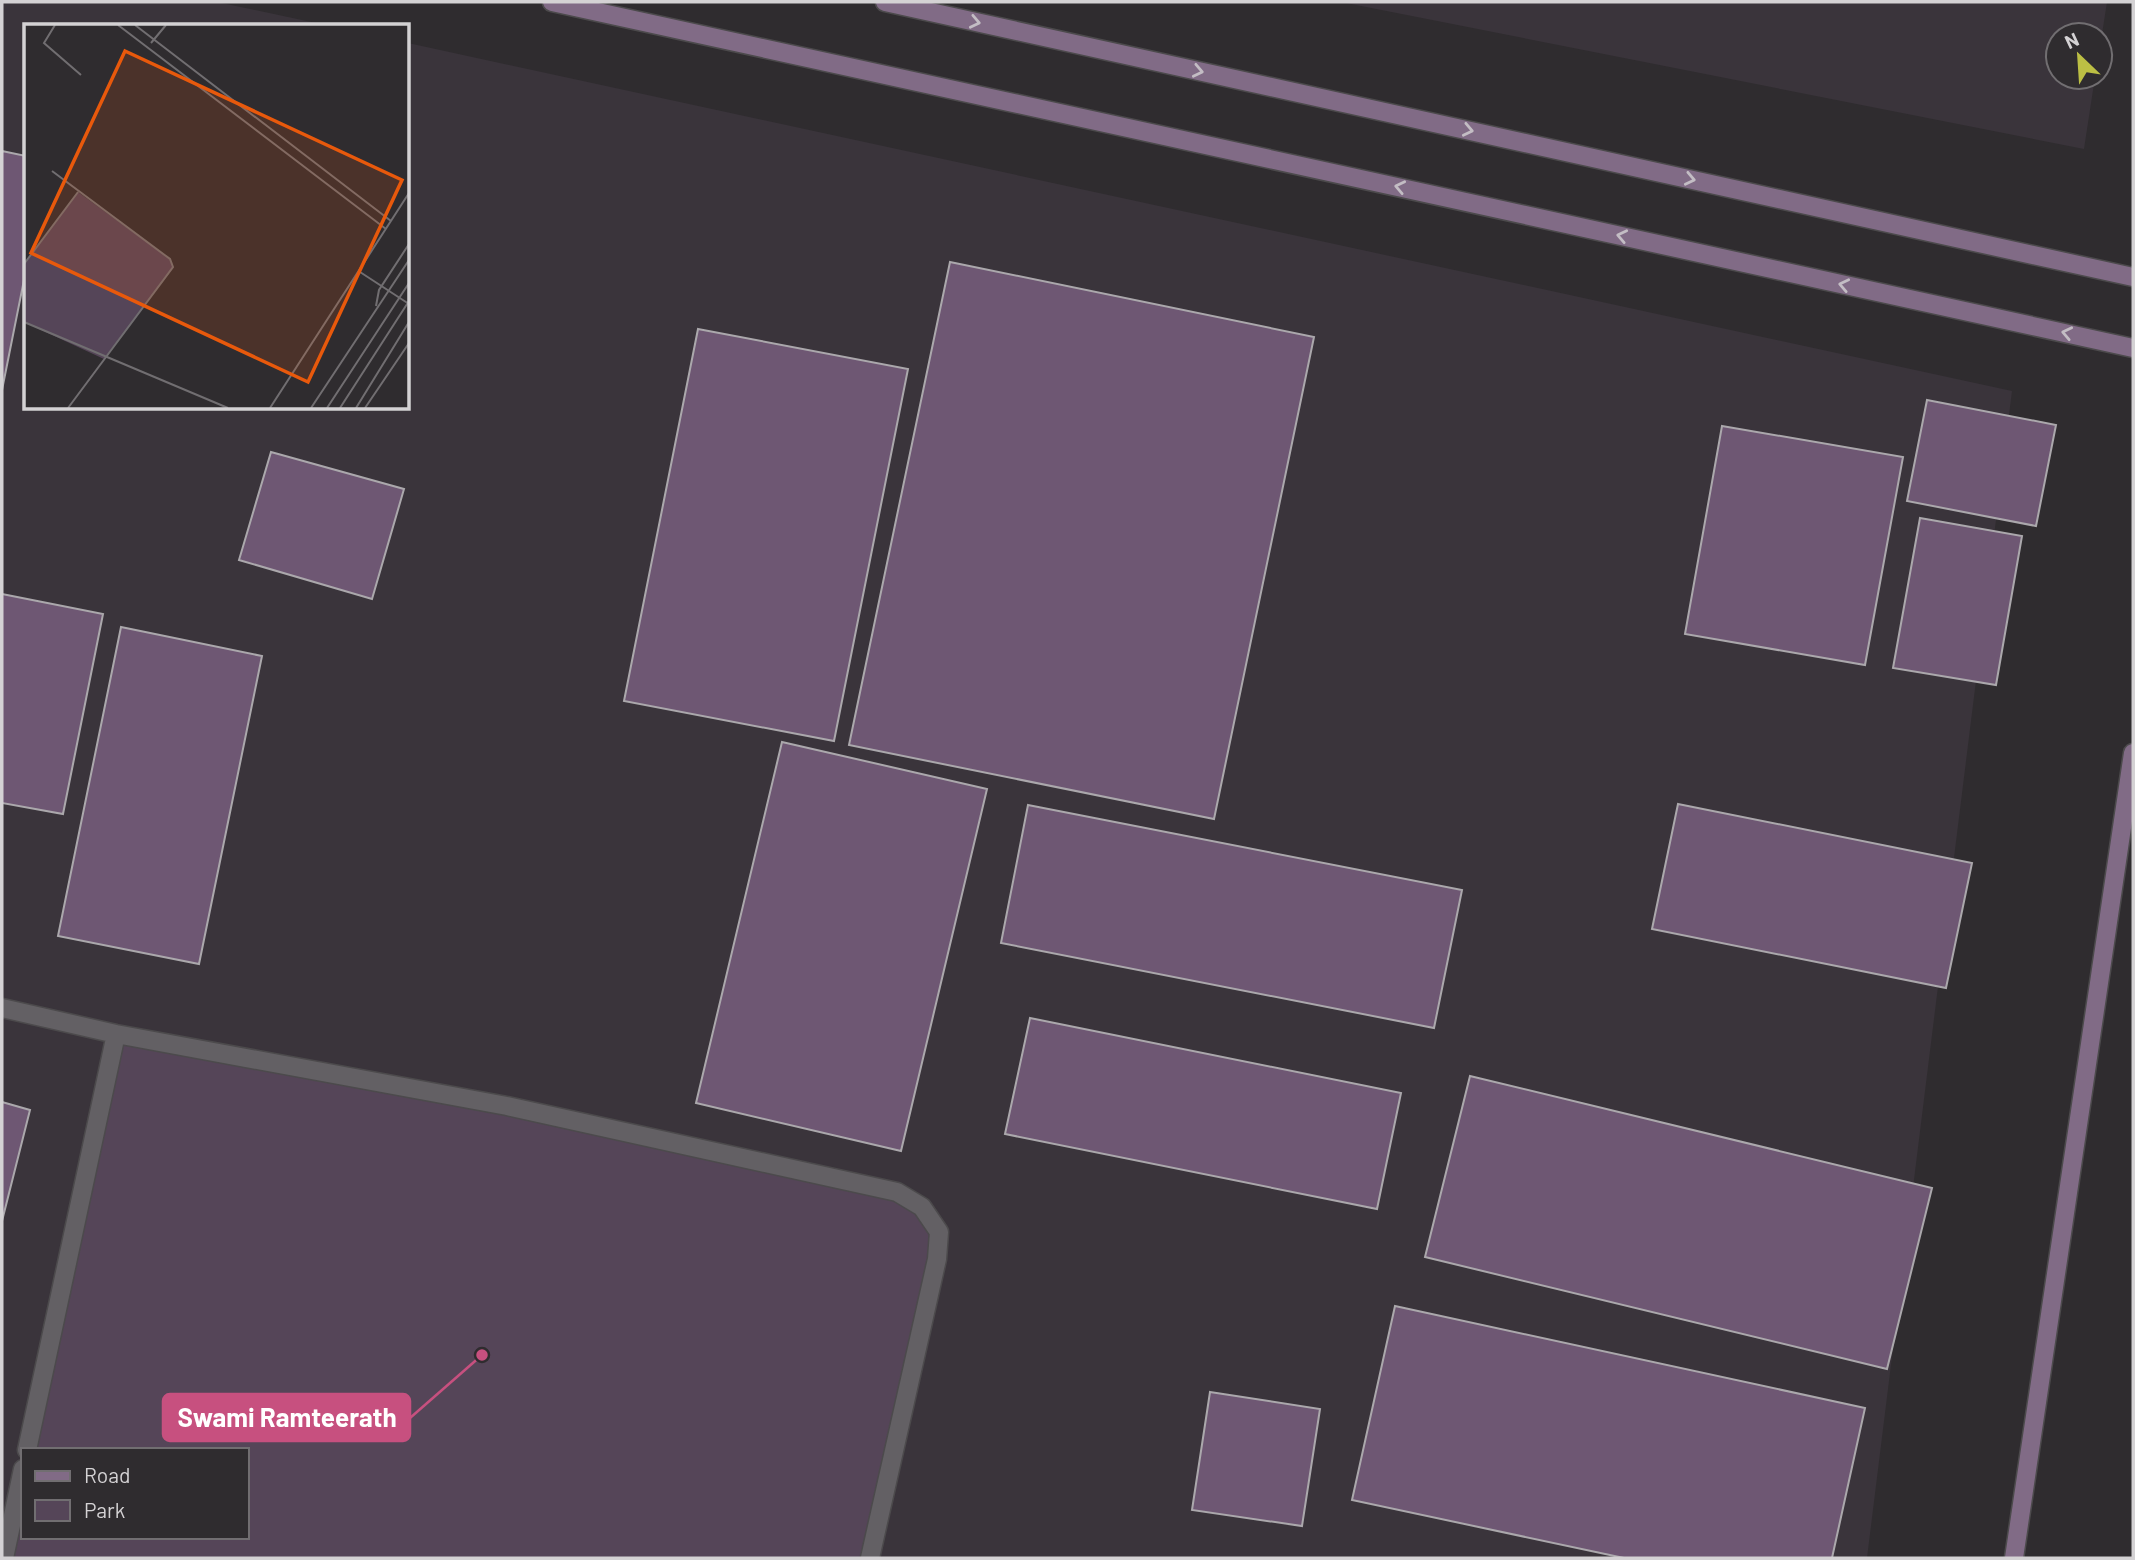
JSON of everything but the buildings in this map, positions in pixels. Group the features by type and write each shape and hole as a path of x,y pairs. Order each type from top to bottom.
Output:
{"main road":[{"path":"552,2 2133,348"},
{"path":"885,2 2133,277"},
{"path":"2014,1558 2133,753"}],"lane":[{"path":"2,1008 116,1034 520,1109 897,1192 922,1206 939,1232 937,1259 870,1558"},
{"path":"27,1448 116,1034"},
{"path":"4,1558 21,1478"}],"shaded area":[{"path":"2,2 217,2 321,24 24,24 24,410 410,410 410,43 2012,391 1867,1558 2,1558"},
{"path":"1341,2 2107,2 2104,21 2044,21 2044,91 2093,91 2084,149"}],"green space":[{"path":"116,1034 897,1192 939,1232 870,1558 3,1558 21,1477 21,1539 248,1539 248,1448 27,1448"}],"place":[{"name":"Swami Ramteerath","path":"482,1355"}]}
